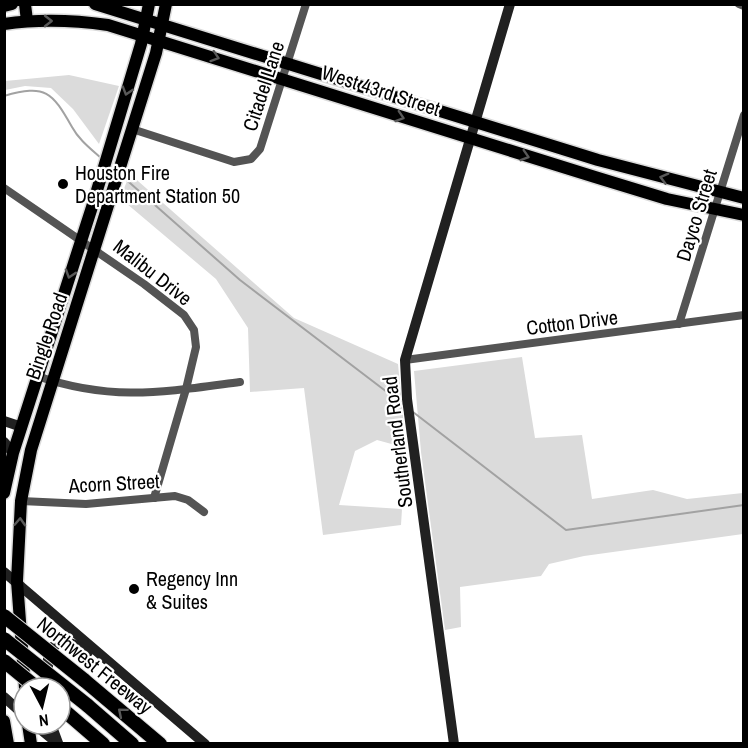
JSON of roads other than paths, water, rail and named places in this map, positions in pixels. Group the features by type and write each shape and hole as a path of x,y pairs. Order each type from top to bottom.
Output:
{"highway":[{"name":"Northwest Freeway","path":"4,616 160,744"},
{"path":"4,639 132,744"},
{"path":"4,661 22,676"},
{"path":"72,717 103,744"}],"main road":[{"path":"4,6 12,4"},
{"path":"25,4 27,21"},
{"name":"West 43rd Street","path":"95,4 598,160 744,198"},
{"name":"Bingle Road","path":"4,493 13,453 101,178 143,35 149,4"},
{"name":"Bingle Road","path":"24,676 17,581 22,497 31,450 51,381 96,249 159,39 166,4"},
{"name":"West 43rd Street","path":"4,24 27,21 81,21 159,39 595,177 715,210 744,215"},
{"path":"376,109 381,94"},
{"path":"595,177 598,160"},
{"path":"92,207 106,212"},
{"path":"22,427 25,442 22,497"},
{"path":"4,721 8,744"}],"street":[{"name":"Citadel Lane","path":"132,129 234,162 251,159 260,149 289,64 306,4"},
{"name":"Southerland Road","path":"454,744 407,399 405,360 510,4"},
{"path":"739,4 744,6"},
{"name":"Dayco Street","path":"679,324 744,115"},
{"name":"Malibu Drive","path":"4,188 96,249 184,315 194,330 196,347 154,498"},
{"name":"Cotton Drive","path":"405,360 744,315"},
{"path":"37,376 100,393 120,394 240,382"},
{"path":"4,421 22,427"},
{"path":"4,442 13,453"},
{"name":"Acorn Street","path":"22,497 86,504 175,496 188,500 204,512"},
{"path":"4,572 204,744"},
{"path":"47,676 46,656 48,650 58,643 72,642 111,665"}],"waterway":[{"path":"4,96 30,91 46,94 59,106 78,136 102,159"},
{"path":"122,176 240,280 404,405"},
{"path":"413,412 566,530 744,505"}],"place":[{"name":"Houston Fire Department Station 50","path":"63,184"},
{"name":"Regency Inn & Suites","path":"134,589"}]}
